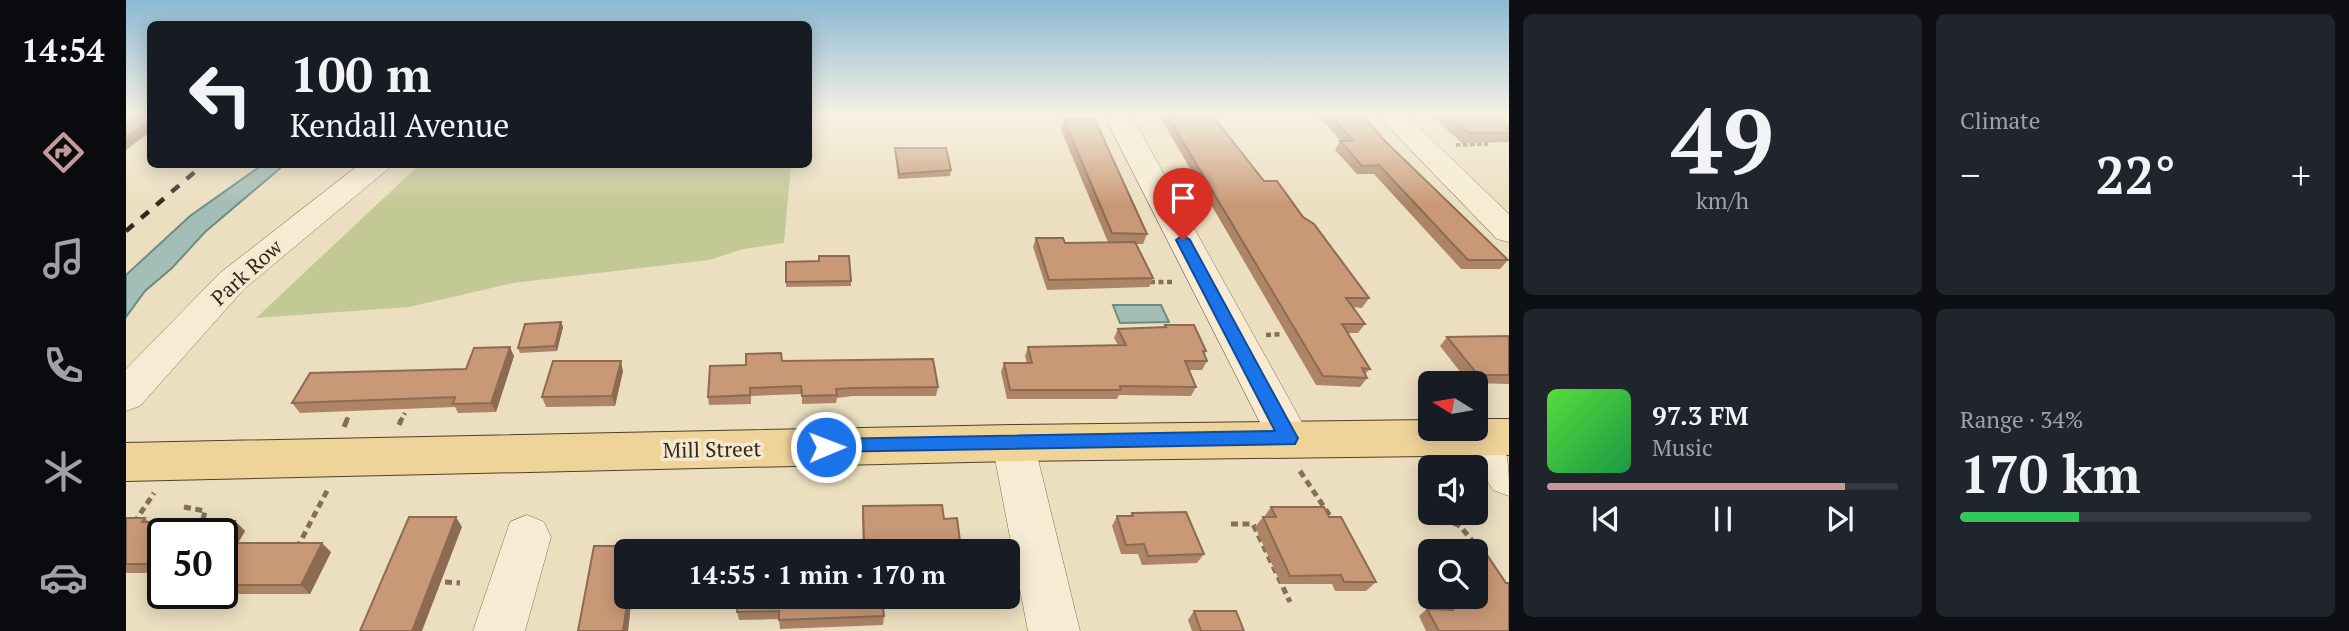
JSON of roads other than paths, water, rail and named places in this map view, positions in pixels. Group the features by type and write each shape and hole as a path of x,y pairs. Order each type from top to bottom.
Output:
{"main road":[{"name":"Mill Street","path":"140,477 1013,443 1293,453 1495,438"}],"street":[{"path":"1132,144 1293,453"},
{"path":"1419,144 1509,232"},
{"name":"Park Row","path":"126,395 232,281 327,202 374,168"},
{"path":"1495,438 1509,477"},
{"path":"1013,443 1054,631"},
{"path":"499,631 527,537"}],"water":[{"path":"258,168 280,168 205,232 172,268 145,291 126,317 126,275 190,216"},
{"path":"1113,305 1161,305 1169,322 1120,323"}],"railway":[{"path":"126,231 199,168"}]}
